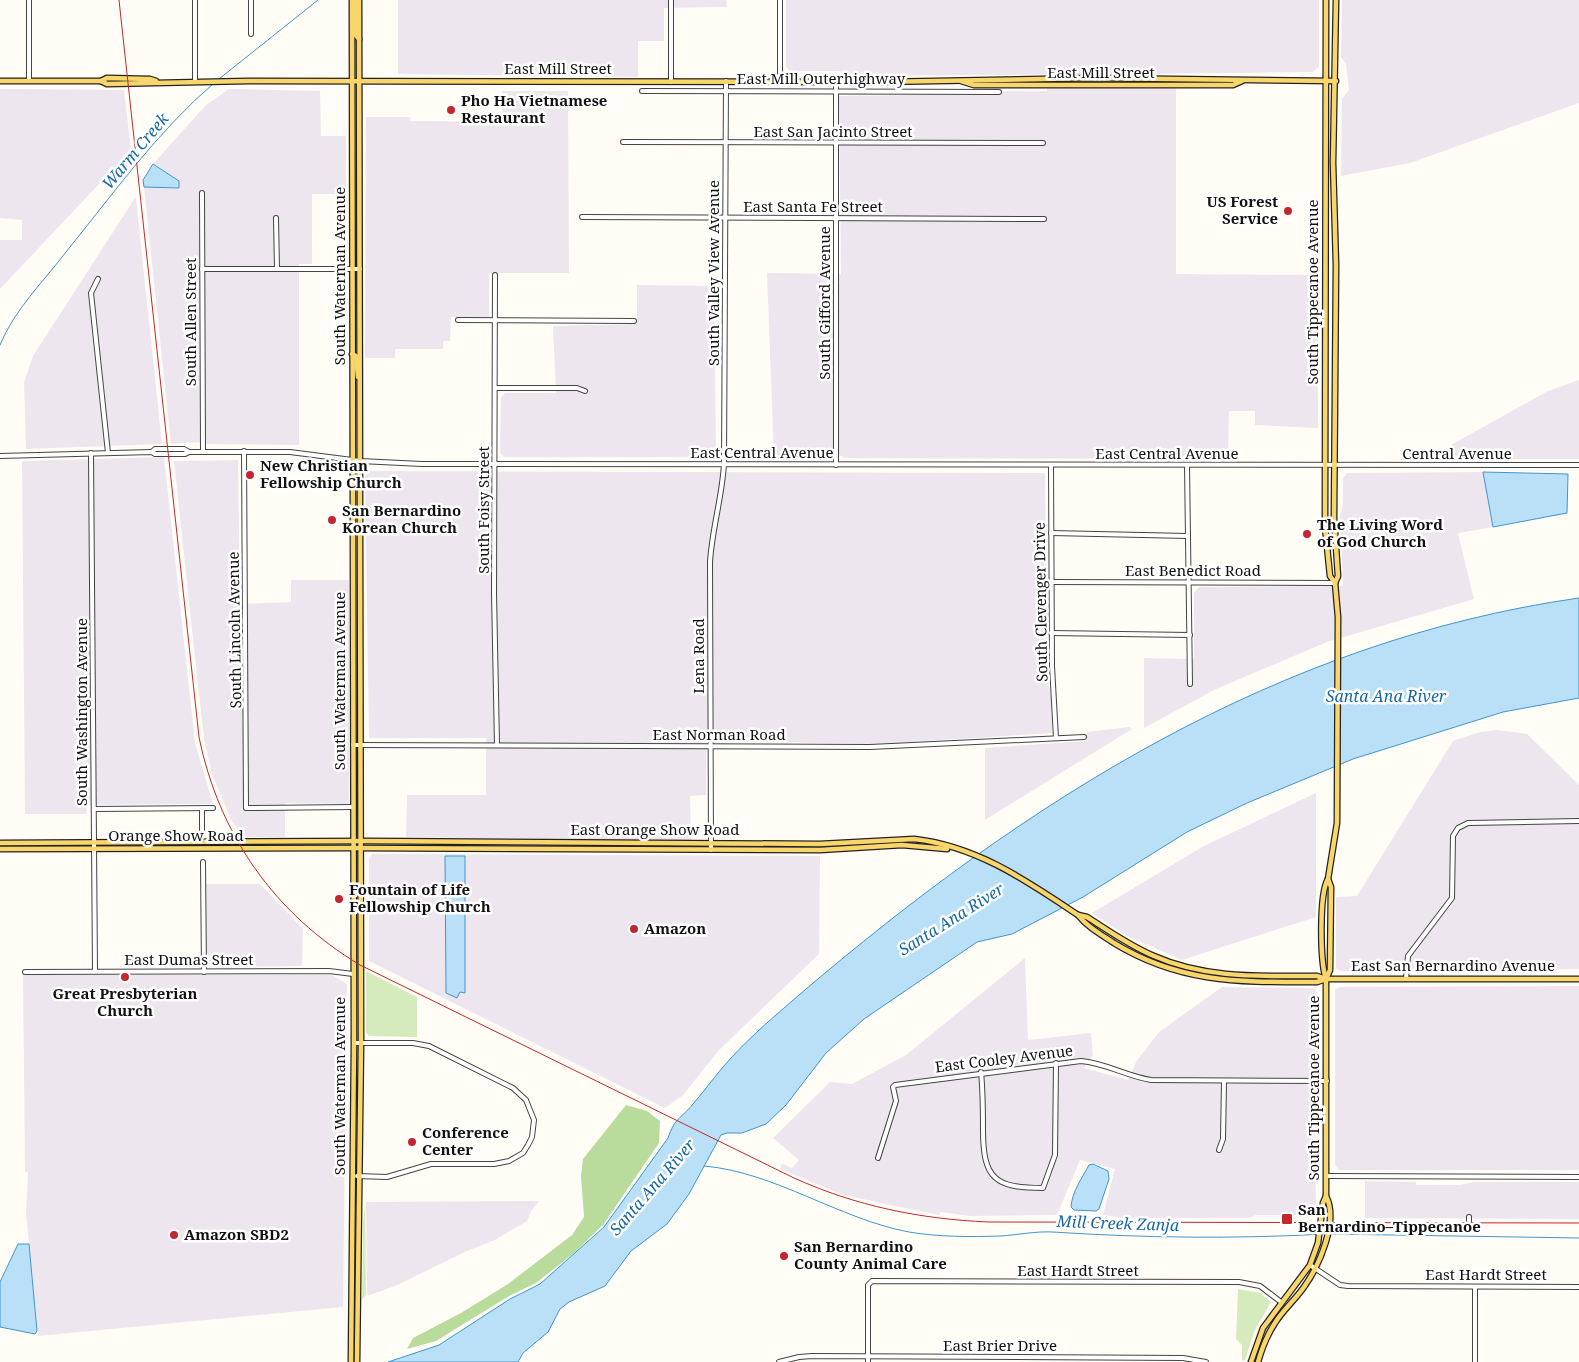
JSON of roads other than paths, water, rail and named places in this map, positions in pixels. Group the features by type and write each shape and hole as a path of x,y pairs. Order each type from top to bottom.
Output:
{"main road":[{"path":"353,0 355,34 359,40"},
{"name":"South Waterman Avenue","path":"352,1362 354,1043 353,0"},
{"name":"South Waterman Avenue","path":"357,1362 361,1043 359,0"},
{"name":"South Tippecanoe Avenue","path":"1326,0 1326,548 1330,576 1335,583"},
{"name":"South Tippecanoe Avenue","path":"1251,1362 1263,1328 1310,1265 1318,1243 1323,1202 1326,1196 1326,979 1330,970 1331,887 1328,879 1338,823 1335,583 1338,576 1334,518 1336,0"},
{"name":"East Mill Street","path":"0,81 101,82 107,78 117,78 150,79 156,81 836,82 959,81 974,79 1234,78 1243,81 1336,81"},
{"path":"1326,265 1336,265"},
{"path":"352,354 356,356 360,385"},
{"name":"East Orange Show Road","path":"353,842 764,843 914,839 956,849 1006,869 1078,915"},
{"path":"864,841 865,848"},
{"name":"Orange Show Road","path":"0,843 353,842"},
{"path":"484,842 484,849"},
{"path":"763,850 764,843"},
{"name":"East Orange Show Road","path":"353,848 763,850 865,848 903,845 956,849"},
{"name":"Orange Show Road","path":"0,849 353,848"},
{"path":"1078,915 1087,917 1132,945 1168,961 1210,973 1243,976 1317,976 1326,979"},
{"path":"1078,915 1083,922 1129,951 1173,970 1217,980 1317,982 1326,979"},
{"path":"1129,951 1132,945"},
{"name":"East San Bernardino Avenue","path":"1326,979 1579,979"},
{"name":"South Tippecanoe Avenue","path":"1258,1362 1269,1334 1287,1306 1303,1289 1316,1268 1328,1229 1330,1203 1326,1196"},
{"path":"1281,1302 1287,1306"}],"street":[{"path":"29,0 29,81"},
{"path":"195,0 195,81"},
{"path":"251,0 251,34"},
{"path":"671,0 671,82"},
{"path":"780,0 780,82"},
{"name":"South Valley View Avenue","path":"724,464 726,82"},
{"name":"South Gifford Avenue","path":"836,82 836,465"},
{"name":"East Mill Outerhighway","path":"642,90 999,92"},
{"name":"East San Jacinto Street","path":"623,142 1043,143"},
{"name":"South Allen Street","path":"202,193 203,451"},
{"name":"East Santa Fe Street","path":"582,217 1044,219"},
{"path":"276,218 277,269"},
{"path":"202,269 360,269"},
{"name":"South Foisy Street","path":"495,275 496,464 494,593 497,745"},
{"path":"98,279 92,293 108,453"},
{"path":"458,320 634,321"},
{"path":"495,388 577,388 585,391"},
{"name":"East Central Avenue","path":"0,456 152,452 155,449 176,449 189,452 290,452 360,461 496,464 1335,466"},
{"name":"South Lincoln Avenue","path":"244,451 246,808 353,808"},
{"name":"South Washington Avenue","path":"91,453 95,971"},
{"name":"Lena Road","path":"711,850 710,562 714,527 723,489 724,464"},
{"name":"South Clevenger Drive","path":"1051,465 1051,633 1056,738"},
{"name":"Central Avenue","path":"1335,466 1579,465"},
{"path":"1187,466 1190,684"},
{"path":"1051,533 1188,536"},
{"name":"East Benedict Road","path":"1051,582 1335,583"},
{"path":"1051,633 1190,634"},
{"name":"East Norman Road","path":"353,745 870,746 1084,737"},
{"path":"202,808 202,832"},
{"path":"94,810 213,808"},
{"path":"1406,979 1408,956 1452,898 1453,839 1458,828 1470,823 1579,821"},
{"path":"203,862 204,972"},
{"name":"East Dumas Street","path":"25,972 329,971 353,974"},
{"path":"352,1176 396,1175 431,1164 494,1164 509,1161 523,1153 532,1137 534,1120 532,1110 526,1100 513,1088 428,1046 413,1043 354,1043"},
{"name":"East Cooley Avenue","path":"878,1158 896,1101 893,1088 895,1084 1056,1063 1092,1062 1151,1080 1327,1081"},
{"path":"980,1072 986,1164 993,1175 1005,1183 1016,1187 1043,1188 1054,1159 1056,1063"},
{"path":"1219,1150 1223,1139 1224,1081"},
{"path":"1327,1176 1579,1177"},
{"name":"East Hardt Street","path":"1310,1265 1344,1286 1579,1287"},
{"name":"East Hardt Street","path":"868,1356 869,1282 1239,1282 1260,1286 1281,1302"},
{"path":"1475,1286 1475,1362"},
{"name":"East Brier Drive","path":"793,1360 799,1356 868,1356 1176,1358 1206,1362"},
{"path":"868,1356 868,1362"},
{"name":"East Brier Drive","path":"779,1362 793,1360 800,1362"}],"water":[{"path":"153,164 179,181 179,188 144,187 143,180"},
{"path":"1483,472 1568,474 1567,513 1493,527"},
{"name":"Santa Ana River","path":"1579,598 1579,698 1503,712 1353,759 1247,803 1187,832 1083,897 1012,934 977,942 864,1019 826,1053 786,1105 766,1124 742,1133 721,1135 689,1194 667,1224 631,1251 605,1286 569,1302 560,1309 548,1332 523,1353 518,1362 388,1362 439,1345 510,1299 540,1284 604,1227 668,1138 676,1122 726,1064 756,1033 885,924 974,857 1066,795 1161,740 1259,691 1362,651 1468,619"},
{"path":"445,856 465,856 465,993 460,992 457,998 446,993"},
{"path":"1093,1164 1108,1171 1109,1179 1099,1209 1096,1211 1074,1210 1071,1207 1075,1191 1089,1165"},
{"path":"18,1244 29,1244 37,1331 35,1334 0,1327 0,1282"}],"waterway":[{"name":"Warm Creek","path":"219,79 318,0"},
{"name":"Warm Creek","path":"0,345 13,320 30,296 136,164 173,122 214,83"},
{"name":"Mill Creek Zanja","path":"704,1166 756,1177 857,1217 883,1226 920,1234 1000,1236 1047,1232 1190,1237 1326,1234"},
{"name":"Mill Creek Zanja","path":"1330,1234 1579,1238"}],"railway":[{"path":"119,0 199,737 208,773 236,839 255,869 277,896 302,922 329,945 360,965 794,1178 841,1196 889,1209 938,1218 988,1222 1579,1223"}],"place":[{"name":"Pho Ha Vietnamese Restaurant","path":"451,110"},
{"name":"US Forest Service","path":"1288,211"},
{"name":"New Christian Fellowship Church","path":"250,475"},
{"name":"San Bernardino Korean Church","path":"332,520"},
{"name":"The Living Word of God Church","path":"1307,534"},
{"name":"Fountain of Life Fellowship Church","path":"339,899"},
{"name":"Amazon","path":"634,929"},
{"name":"Great Presbyterian Church","path":"125,977"},
{"name":"Conference Center","path":"412,1142"},
{"name":"San Bernardino–Tippecanoe","path":"1287,1219"},
{"name":"Amazon SBD2","path":"174,1235"},
{"name":"San Bernardino County Animal Care","path":"784,1256"}]}
